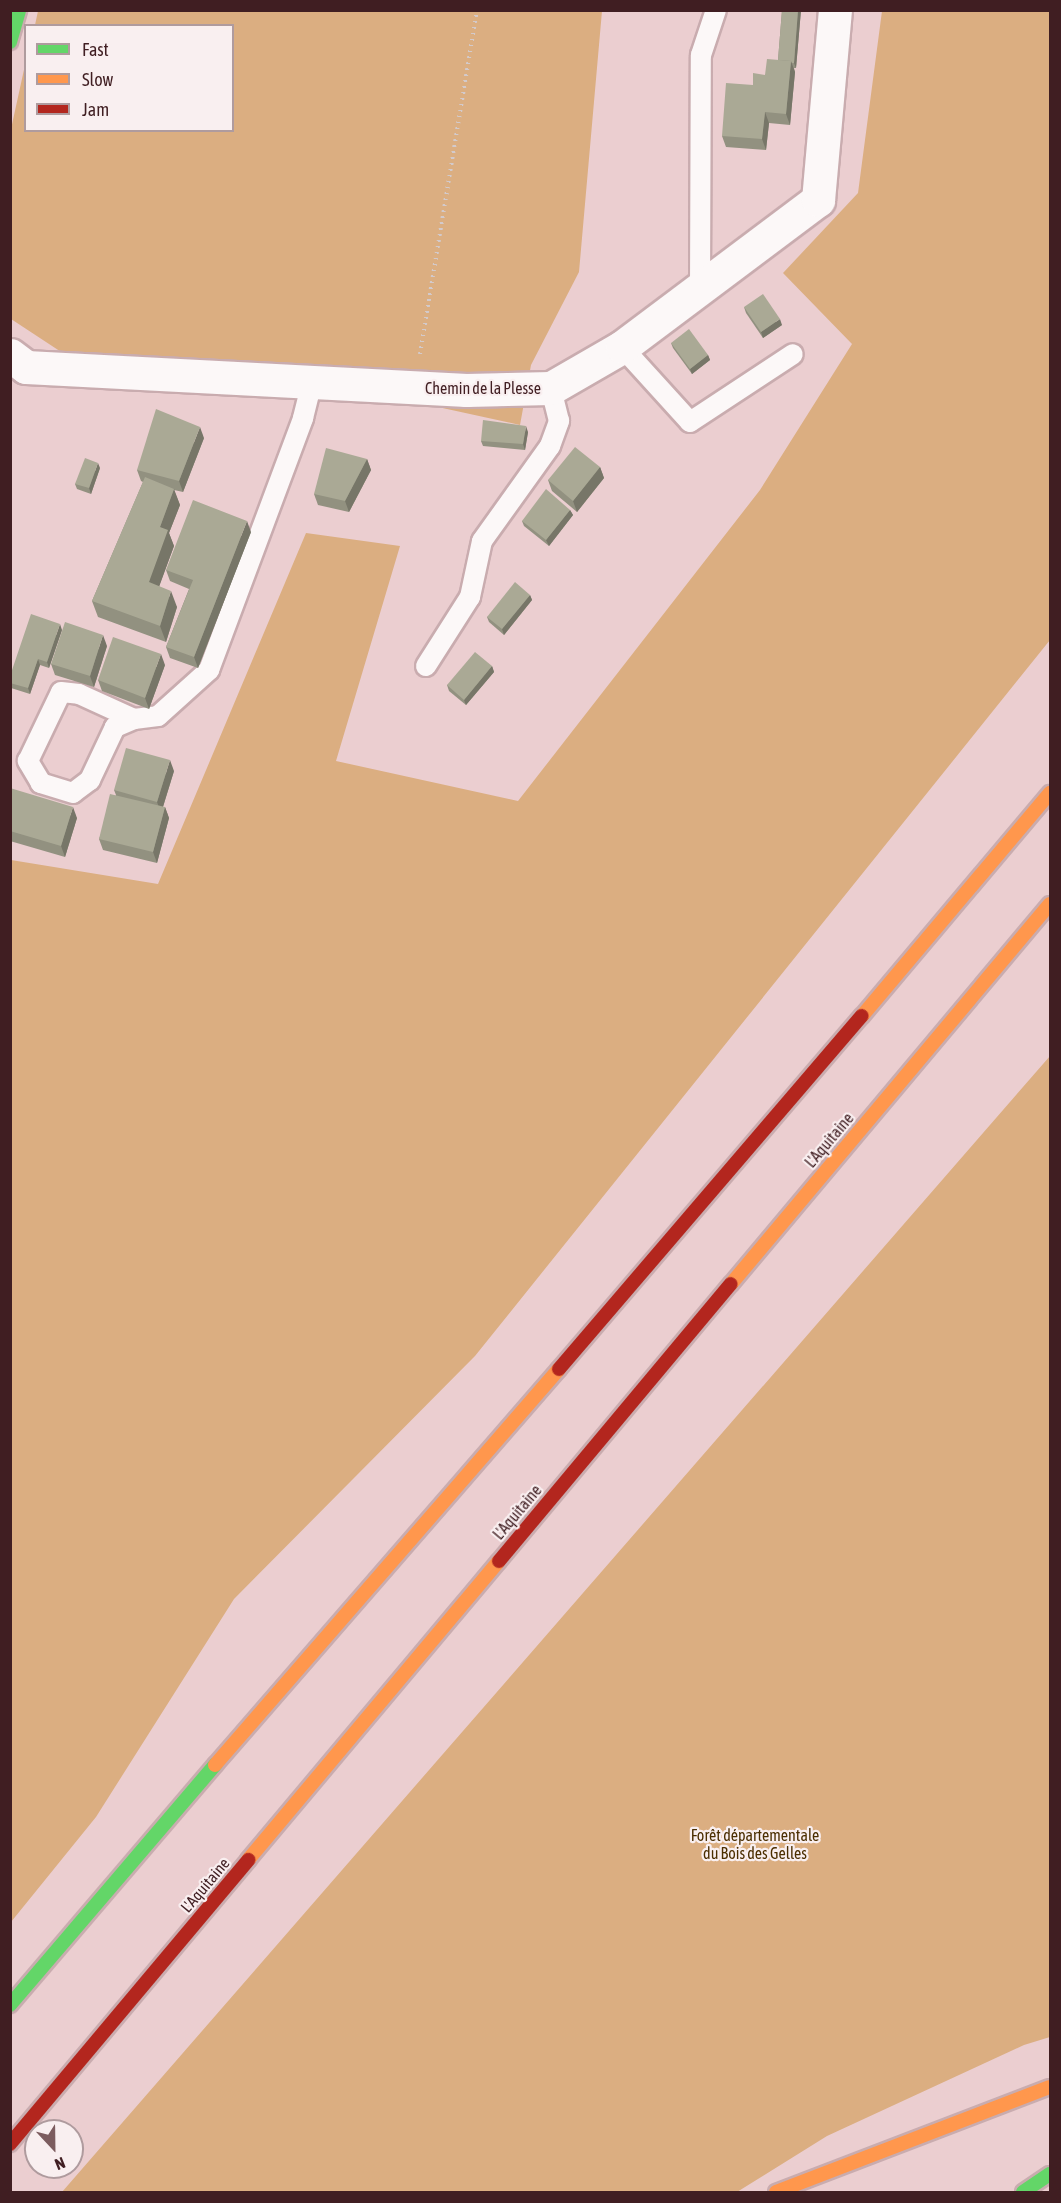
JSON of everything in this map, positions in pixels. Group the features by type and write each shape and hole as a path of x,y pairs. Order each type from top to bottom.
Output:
{"main road":[{"path":"10,42 19,10"},
{"path":"10,2006 389,1561 705,1203 1050,793"},
{"name":"L'Aquitaine","path":"10,2144 1050,904"},
{"path":"776,2193 1050,2087"},
{"path":"1023,2193 1050,2174"}],"street":[{"name":"Chemin de la Plesse","path":"10,355 26,367 414,387 551,387 622,347 818,200 836,10"}],"lane":[{"path":"700,290 701,55 716,10"},
{"path":"622,347 690,422 793,354"},
{"path":"134,719 79,694 61,692 28,761 41,783 73,793 90,780 115,727 134,719 159,716 209,670 303,418 312,382"},
{"path":"426,666 470,597 483,541 550,446 559,421 551,387"}],"path":[{"path":"414,387 447,210 477,10"}],"green space":[{"path":"38,11 602,11 579,272 531,365 520,425 415,402 119,390 11,319 11,129 24,70 24,132 234,132 234,24 35,24"},
{"path":"882,11 1050,11 1050,640 475,1356 234,1599 96,1817 11,1922 11,860 158,884 306,533 400,546 336,761 518,801 760,490 852,344 783,273 858,193"},
{"name":"Forêt départementale du Bois des Gelles","path":"1050,1056 1050,2037 1024,2045 827,2136 737,2192 62,2192 73,2179 84,2179 84,2167"}],"building":[{"path":"782,10 798,10 794,63 778,60"},
{"path":"767,59 791,61 786,114 765,112 762,139 722,136 726,83 753,85 753,73 765,75"},
{"path":"763,294 780,319 761,332 744,307"},
{"path":"689,329 708,355 690,369 671,343"},
{"path":"156,409 200,427 179,481 137,470"},
{"path":"483,420 526,426 523,444 481,441"},
{"path":"575,447 600,467 573,501 548,480"},
{"path":"326,448 367,459 345,501 314,494"},
{"path":"85,458 98,463 89,488 75,484"},
{"path":"145,477 174,489 160,527 168,530 149,582 171,591 160,626 92,601"},
{"path":"546,489 570,510 546,540 522,521"},
{"path":"193,500 247,521 194,657 166,647 193,580 166,570"},
{"path":"515,582 530,595 502,629 487,617"},
{"path":"31,614 60,624 47,662 38,659 28,688 10,683 10,676"},
{"path":"65,622 103,635 90,676 51,664"},
{"path":"113,637 161,654 145,698 98,680"},
{"path":"475,652 492,666 464,700 447,685"},
{"path":"126,748 170,760 157,802 114,790"},
{"path":"10,788 73,807 61,846 10,831"},
{"path":"110,794 165,807 153,852 99,839"}],"traffic: fast":[{"path":"10,42 19,10"},
{"path":"10,2005 215,1765"},
{"path":"1023,2192 1050,2174"}],"traffic: slow":[{"path":"862,1016 1050,793"},
{"path":"731,1284 1050,904"},
{"path":"215,1765 559,1369"},
{"path":"248,1860 499,1561"},
{"path":"776,2192 1050,2087"}],"traffic: jam":[{"path":"559,1369 862,1016"},
{"path":"499,1561 731,1284"},
{"path":"10,2144 248,1860"}]}
